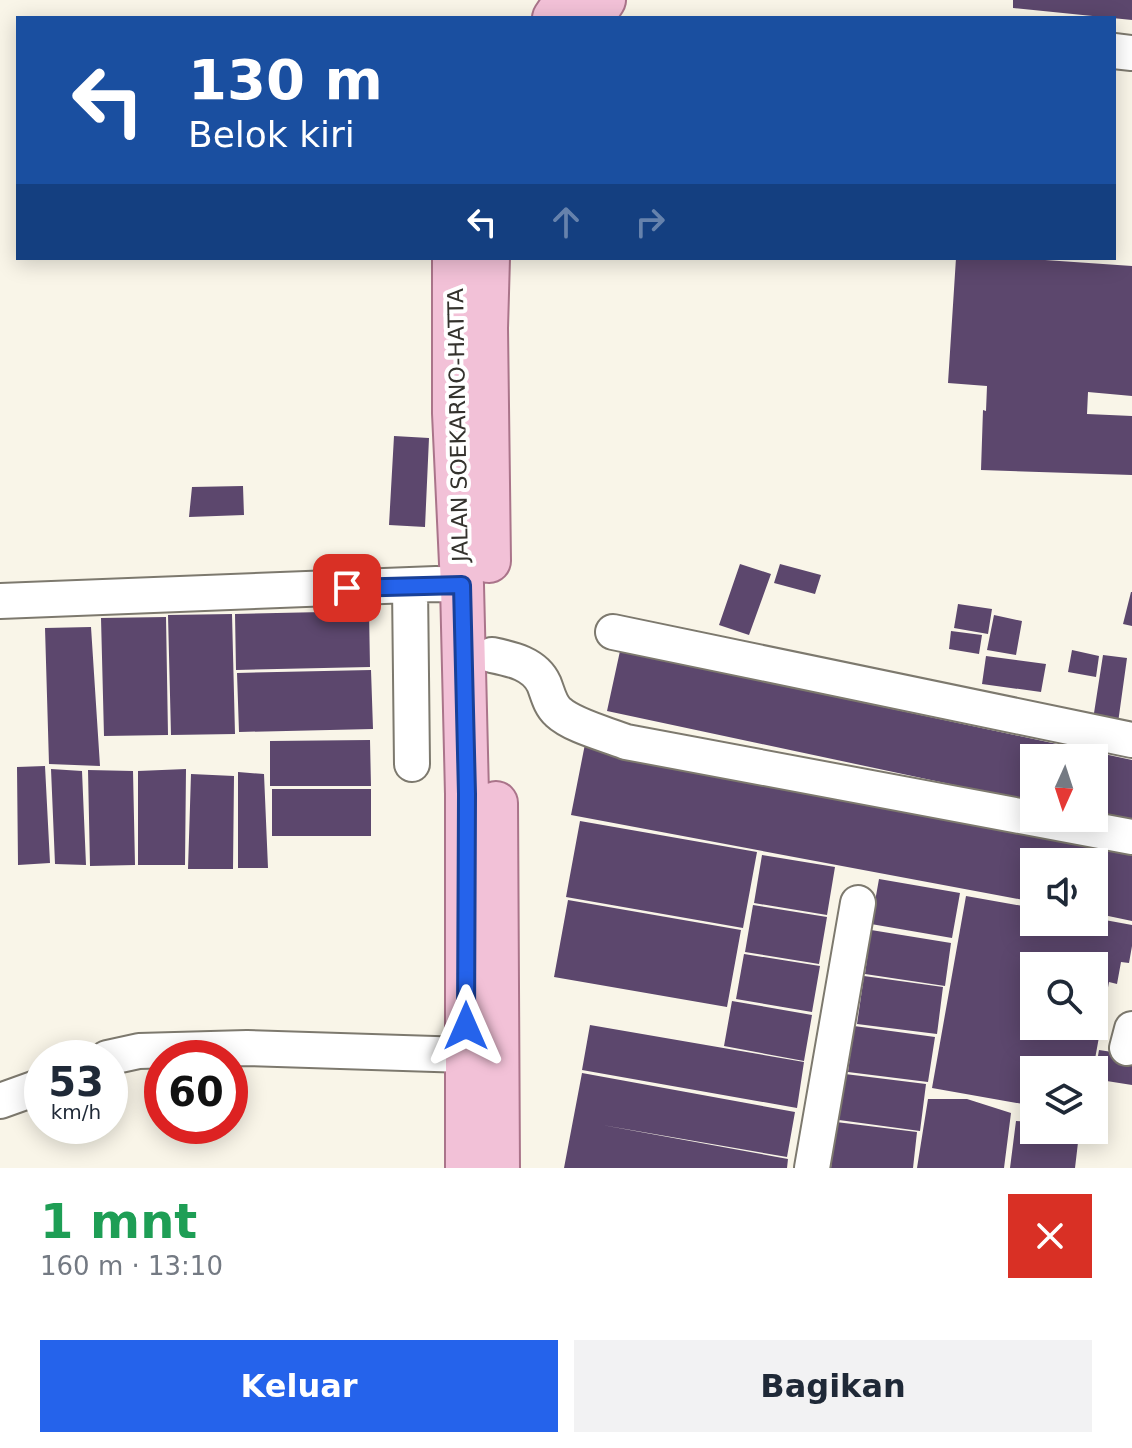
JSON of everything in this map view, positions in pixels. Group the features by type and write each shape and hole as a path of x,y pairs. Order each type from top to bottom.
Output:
{"main road":[{"name":"JALAN SOEKARNO-HATTA","path":"454,260 454,413 467,794 467,1168"},
{"name":"JALAN SOEKARNO-HATTA","path":"488,260 486,328 496,801 498,1168"}],"lane":[{"path":"0,601 462,585"},
{"path":"410,586 412,764"},
{"path":"613,632 1132,740"},
{"path":"492,655 519,661 532,670 541,678 553,706 569,720 626,742 1132,837"},
{"path":"812,1168 858,903"},
{"path":"128,1053 247,1048 466,1055"},
{"path":"0,1101 24,1092"}],"building":[{"path":"1013,0 1132,0 1132,20 1116,16 1013,8"},
{"path":"956,260 1044,260 1132,266 1132,396 1088,392 1087,414 1132,416 1132,475 981,470 987,386 948,383"},
{"path":"394,436 429,438 425,527 389,525"},
{"path":"243,486 244,515 189,517 192,487"},
{"path":"740,564 771,574 749,635 719,625"},
{"path":"780,564 821,575 815,594 774,583"},
{"path":"1132,592 1132,626 1123,624"},
{"path":"958,604 992,609 988,634 954,628"},
{"path":"369,611 370,667 236,670 235,614"},
{"path":"232,614 235,734 171,735 168,615"},
{"path":"994,615 1022,621 1016,655 987,650"},
{"path":"166,617 168,735 104,736 101,618"},
{"path":"91,627 100,766 49,764 45,628"},
{"path":"951,631 982,635 979,654 949,649"},
{"path":"1072,650 1099,656 1096,677 1068,672"},
{"path":"620,651 1057,744 1020,744 1020,799 607,711"},
{"path":"1103,655 1127,658 1117,730 1092,726"},
{"path":"986,656 1046,664 1041,692 982,684"},
{"path":"371,670 373,729 239,732 237,673"},
{"path":"370,740 371,786 270,786 270,741"},
{"path":"585,744 1020,826 1020,832 1052,832 1132,847 1132,921 1108,916 1108,848 1020,848 1020,899 571,815"},
{"path":"1108,755 1132,760 1132,823 1108,818"},
{"path":"45,766 50,863 18,865 17,767"},
{"path":"51,769 82,771 86,865 55,864"},
{"path":"186,769 185,865 138,865 138,771"},
{"path":"88,770 133,771 135,865 90,866"},
{"path":"238,772 264,774 268,868 238,868"},
{"path":"191,774 234,776 233,869 188,869"},
{"path":"272,789 371,789 371,836 272,836"},
{"path":"580,821 757,852 743,928 566,897"},
{"path":"762,855 835,867 827,915 754,903"},
{"path":"879,879 960,893 952,938 871,924"},
{"path":"966,896 1020,906 1020,936 1108,936 1108,921 1132,925 1129,963 1121,962 1117,984 1109,982 1108,988 1108,952 1020,952 1020,1040 1098,1040 1096,1056 1020,1056 1020,1104 932,1088"},
{"path":"568,900 741,930 727,1007 554,977"},
{"path":"753,905 827,917 819,964 745,952"},
{"path":"871,930 951,943 945,986 865,974"},
{"path":"744,954 820,966 812,1012 736,999"},
{"path":"864,976 943,987 937,1034 857,1024"},
{"path":"732,1001 812,1015 804,1061 724,1046"},
{"path":"590,1025 804,1062 797,1108 582,1070"},
{"path":"854,1026 935,1037 928,1082 848,1072"},
{"path":"1099,1050 1132,1055 1132,1085 1108,1081 1108,1056 1098,1056"},
{"path":"582,1073 795,1112 787,1157 602,1125 788,1159 787,1168 564,1168"},
{"path":"845,1074 926,1084 920,1131 839,1120"},
{"path":"928,1099 967,1099 1011,1113 1004,1168 917,1168"},
{"path":"1016,1121 1020,1121 1020,1144 1078,1144 1075,1168 1010,1168"},
{"path":"836,1122 917,1132 913,1168 831,1168"}],"route":[{"path":"347,588 462,585 467,794 466,1026"}]}
